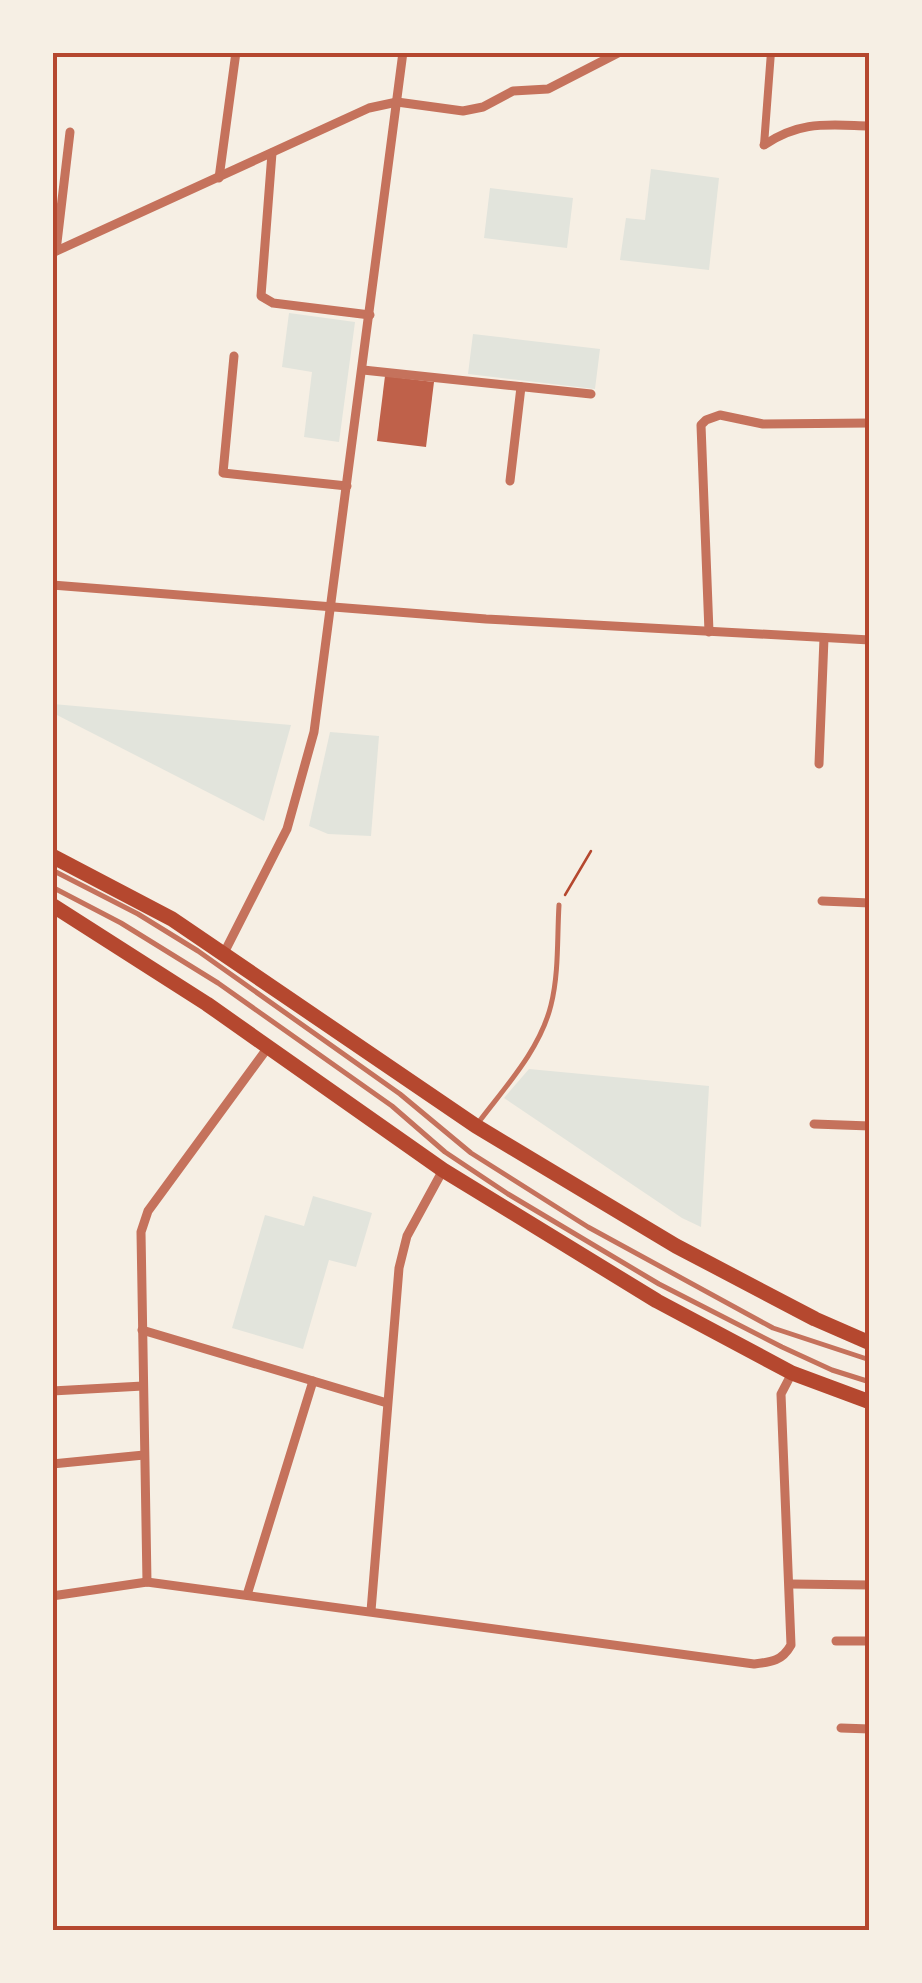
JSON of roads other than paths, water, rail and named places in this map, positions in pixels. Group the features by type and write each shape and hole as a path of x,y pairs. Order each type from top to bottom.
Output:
{"main road":[{"path":"52,856 139,899 224,952 476,1126 676,1246 814,1319 870,1343"},
{"path":"52,905 121,946 269,1046 443,1170 657,1302 792,1373 870,1402"}],"street":[{"path":"219,178 236,52"},
{"path":"224,952 278,850 296,805 314,732 403,52"},
{"path":"54,252 369,108 397,102 464,111 513,91 548,90 620,52"},
{"path":"764,145 772,52"},
{"path":"764,145 810,124 870,126"},
{"path":"54,252 70,132"},
{"path":"272,153 261,296 273,304 370,315"},
{"path":"234,356 224,473 347,486"},
{"path":"362,370 590,394"},
{"path":"510,481 520,386"},
{"path":"709,632 701,425 720,415 763,424 870,423"},
{"path":"52,586 870,640"},
{"path":"819,764 824,638"},
{"path":"822,901 870,903"},
{"path":"147,1582 140,1232 148,1211 269,1046"},
{"path":"814,1124 870,1126"},
{"path":"371,1611 399,1268 407,1236 443,1170"},
{"path":"142,1330 387,1403"},
{"path":"52,1596 147,1582 754,1664 774,1662 785,1656 792,1645 781,1394 792,1373"},
{"path":"246,1594 313,1381"},
{"path":"52,1391 143,1386"},
{"path":"52,1464 144,1454"},
{"path":"790,1584 870,1585"},
{"path":"836,1641 870,1642"},
{"path":"841,1728 870,1728"}],"lane":[{"path":"52,870 138,914 198,951 400,1094 471,1153 588,1227 773,1328 870,1360"},
{"path":"52,887 218,983 349,1075 445,1152 508,1194 677,1293 782,1347 870,1382"},
{"path":"476,1126 542,1030 556,973 559,905"}]}
